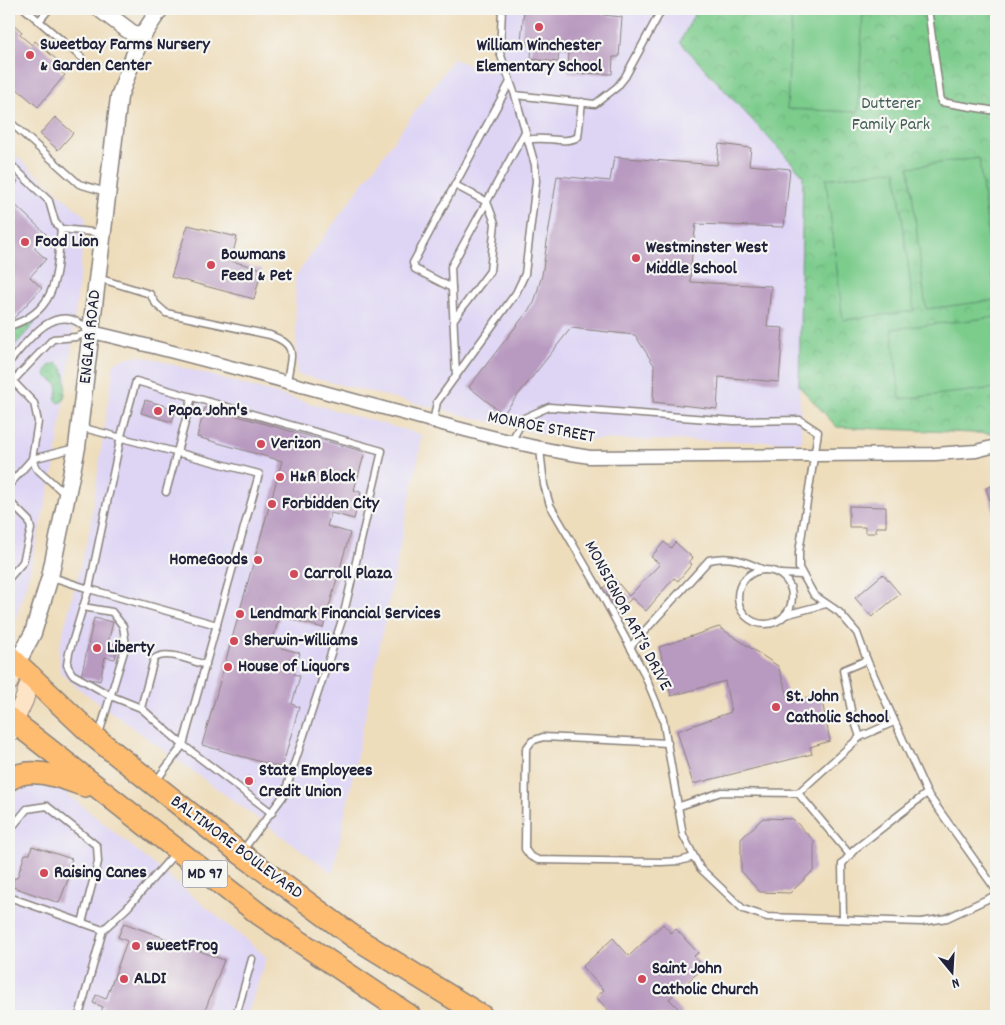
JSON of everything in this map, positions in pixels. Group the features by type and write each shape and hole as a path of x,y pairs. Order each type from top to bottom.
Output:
{"highway":[{"name":"BALTIMORE BOULEVARD","path":"17,669 97,739 240,853 354,937 482,1016"},
{"name":"MD 97","path":"11,725 259,914 410,1016"},
{"path":"9,780 28,773 54,775 89,787 114,802"}],"main road":[{"name":"ENGLAR ROAD","path":"11,725 17,669"}],"street":[{"path":"100,9 140,39"},
{"name":"ENGLAR ROAD","path":"17,669 33,633 50,576 77,448 119,97 140,39 160,9"},
{"name":"MONROE STREET","path":"92,332 511,442 590,457 935,454 976,451 996,446"}],"lane":[{"path":"25,9 81,57"},
{"path":"39,21 49,9"},
{"path":"433,422 437,402 516,293 525,274 536,181 526,132 500,53 502,9"},
{"path":"515,95 594,104 617,87 632,65 662,9"},
{"path":"928,9 941,102 996,111"},
{"path":"452,288 415,269 412,263 510,82"},
{"path":"528,140 538,137 573,140 578,137 582,102"},
{"path":"9,121 79,184 108,193"},
{"path":"456,376 451,267 526,132"},
{"path":"9,163 49,201 55,222 61,229 102,233"},
{"path":"454,185 487,202 495,223 490,271 454,319"},
{"path":"9,326 39,309 53,292 61,229"},
{"path":"97,278 150,294 156,304 166,313 270,335 286,341 290,348 287,383"},
{"path":"9,362 43,326 52,321 73,320 92,332"},
{"path":"9,484 32,459 35,450 37,411 29,396 11,379 53,339 76,338 92,332"},
{"path":"240,853 272,813 284,794 343,617 382,451 136,381 121,436 89,589 67,665 72,674 112,696 141,708 183,745 272,813"},
{"path":"166,492 192,397"},
{"path":"511,442 524,418 549,407 734,421 800,420 818,432 799,552 799,568 814,594 839,612 857,633 894,722 927,793 996,890"},
{"path":"80,427 121,436 259,474 183,745 154,785"},
{"path":"32,459 77,448"},
{"name":"MONSIGNOR ART’S DRIVE","path":"540,449 544,486 550,505 643,671 663,720 683,835 700,868 743,909 767,917 921,922 947,918 996,895"},
{"path":"32,459 36,468 68,497"},
{"path":"9,502 29,521 31,529 23,562 9,578"},
{"path":"630,647 709,560 722,557 737,558 764,570 780,574 802,575"},
{"path":"764,570 751,574 744,580 740,588 740,605 751,620 760,623 770,623 785,615 826,604"},
{"path":"780,574 791,589 792,598 785,615"},
{"path":"50,576 217,625"},
{"path":"83,607 112,612 123,626 126,645 112,696 97,739"},
{"path":"141,708 154,659 159,655 167,655 206,665"},
{"path":"860,737 851,710 843,670 867,660"},
{"path":"677,807 721,792 798,793 860,737 894,722"},
{"path":"668,743 543,737 532,741 526,749 525,848 530,856 538,860 661,862 680,861 694,857"},
{"path":"798,793 850,855"},
{"path":"843,918 842,864 850,855 927,793"},
{"path":"9,831 27,809 47,806 98,846 98,862 82,923"},
{"path":"79,1016 103,930 127,908 176,851"},
{"path":"9,896 103,930"},
{"path":"236,1016 252,959"}],"shaded area":[{"path":"505,9 697,9 680,42 803,175 799,386 802,442 560,439 297,374 295,277 453,59 490,72"},
{"path":"9,150 86,217 70,361 54,469 27,582 15,621 9,625"},
{"name":"Carroll Plaza","path":"142,356 423,435 333,873 78,688 60,672 59,648 89,533 114,363 128,357"},
{"path":"45,782 64,791 267,957 247,1016 9,1016 9,799 24,788"}],"green space":[{"name":"Dutterer Family Park","path":"697,9 996,9 996,434 837,427 799,386 803,175 680,42"},
{"path":"792,9 863,9 858,112 787,109"},
{"path":"979,158 996,300 926,309 909,167"},
{"path":"896,170 914,311 843,320 826,179"},
{"path":"996,317 996,388 900,399 892,329"},
{"path":"35,323 9,352 9,334"},
{"path":"57,363 61,366 66,380 63,401 59,403 55,399 58,392 57,384 45,375 49,366"}],"building":[{"name":"William Winchester Elementary School","path":"524,9 604,9 603,15 622,17 619,57 613,57 612,74 568,73 569,48 559,47 558,62 531,59 532,42 521,42"},
{"name":"Sweetbay Farms Nursery & Garden Center","path":"9,20 22,32 20,35 32,45 35,41 63,65 59,70 65,75 38,107 9,82"},
{"path":"55,117 73,133 58,150 40,134"},
{"name":"Westminster West Middle School","path":"719,144 751,148 749,165 790,169 784,227 696,224 690,282 771,286 767,327 783,328 779,382 719,377 717,409 653,402 654,365 635,335 571,328 503,414 469,387 534,303 542,275 557,176 610,181 614,157 717,165"},
{"name":"Food Lion","path":"9,173 18,181 9,196"},
{"path":"9,199 47,235 34,248 46,259 30,277 42,288 13,319 9,316"},
{"name":"Bowmans Feed & Pet","path":"188,225 237,237 231,261 262,269 254,299 171,277"},
{"name":"Papa John's","path":"145,400 176,409 172,422 141,413"},
{"name":"Carroll Plaza","path":"205,407 365,452 354,490 361,492 354,519 331,513 327,526 350,533 323,628 280,616 271,645 300,653 294,674 300,676 292,704 299,707 282,768 202,745 282,461 197,437"},
{"path":"996,484 996,519 986,488"},
{"path":"849,506 886,507 886,527 876,527 875,533 865,533 865,527 849,527"},
{"path":"664,542 671,548 675,542 693,558 689,562 692,564 678,581 674,578 646,611 632,598 620,610 602,589 614,578 629,596 660,564 651,557"},
{"path":"883,574 900,594 872,617 855,598"},
{"name":"Liberty","path":"94,618 113,622 108,643 118,645 115,659 105,657 100,681 81,677"},
{"name":"St. John Catholic School","path":"719,627 778,666 790,701 821,696 830,741 810,747 812,754 693,784 677,731 731,712 725,681 671,696 659,647"},
{"name":"State Employees Credit Union","path":"248,776 254,782 250,786 244,780"},
{"path":"763,818 793,819 814,841 814,870 790,893 760,892 741,871 741,839"},
{"name":"Raising Canes","path":"32,846 72,859 67,868 72,869 59,903 13,887 14,878 17,878 25,854 30,854"},
{"path":"124,923 224,960 203,1016 99,1016 103,1007 93,1003 96,995 106,999 127,941 118,937"},
{"name":"Saint John Catholic Church","path":"663,924 671,933 676,929 698,953 694,956 704,967 669,999 683,1013 679,1016 614,1016 596,997 604,990 582,967 613,938 629,956"}],"place":[{"name":"William Winchester Elementary School","path":"539,27"},
{"name":"Sweetbay Farms Nursery & Garden Center","path":"30,55"},
{"name":"Food Lion","path":"25,242"},
{"name":"Westminster West Middle School","path":"636,258"},
{"name":"Bowmans Feed & Pet","path":"211,265"},
{"name":"Papa John's","path":"158,411"},
{"name":"Verizon","path":"261,444"},
{"name":"H&R Block","path":"280,477"},
{"name":"Forbidden City","path":"272,504"},
{"name":"HomeGoods","path":"258,560"},
{"name":"Carroll Plaza","path":"294,574"},
{"name":"Lendmark Financial Services","path":"240,614"},
{"name":"Sherwin-Williams","path":"234,641"},
{"name":"Liberty","path":"97,648"},
{"name":"House of Liquors","path":"228,667"},
{"name":"St. John Catholic School","path":"776,707"},
{"name":"State Employees Credit Union","path":"249,781"},
{"name":"Raising Canes","path":"44,873"},
{"name":"sweetFrog","path":"136,946"},
{"name":"ALDI","path":"124,979"},
{"name":"Saint John Catholic Church","path":"642,979"}]}
